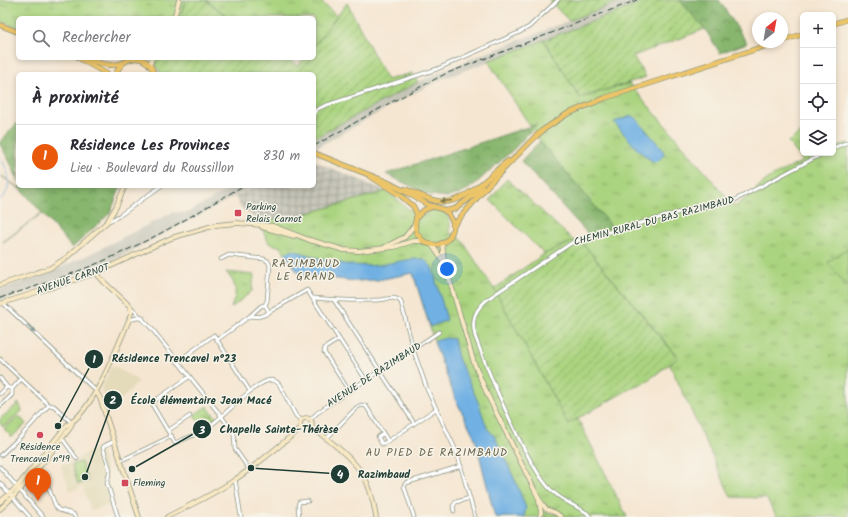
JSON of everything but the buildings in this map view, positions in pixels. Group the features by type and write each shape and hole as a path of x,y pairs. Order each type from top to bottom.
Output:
{"main road":[{"path":"836,23 848,20"},
{"path":"0,25 16,31"},
{"path":"788,39 800,35"},
{"path":"336,162 366,172 431,199 446,202 456,200 483,183 543,130 554,122 585,105 760,48"},
{"path":"82,60 104,72"},
{"path":"90,60 108,65 117,65 127,60"},
{"path":"144,60 150,65 153,72"},
{"path":"117,72 122,63"},
{"path":"370,176 408,201 416,212 415,224 417,235 423,242 432,245 442,243 450,237 453,226 488,185 523,148"},
{"path":"316,154 408,192 425,204 440,208 451,218 453,226"},
{"path":"445,211 455,209 488,185"},
{"path":"416,218 424,210 432,207"}],"street":[{"path":"175,16 179,0"},
{"path":"316,110 384,85 437,68 518,33 529,26 558,0"},
{"path":"150,65 151,60"},
{"path":"836,147 848,142"},
{"name":"CHEMIN RURAL DU BAS RAZIMBAUD","path":"590,517 587,513 560,498 548,488 525,450 503,405 475,336 472,324 477,311 489,298 573,242 684,211 735,200 818,156"},
{"path":"107,222 116,207 124,188"},
{"path":"0,285 50,268 61,262 107,222 119,216 158,188"},
{"name":"AVENUE CARNOT","path":"2,303 96,272 172,238 216,225 252,223 273,226 312,241 344,250 358,251 394,247 413,241 423,242"},
{"path":"381,248 405,237 415,224"},
{"path":"442,243 444,261 474,363 488,396 539,499 546,509 556,513 560,517"},
{"path":"432,245 444,261"},
{"path":"217,340 261,306 265,305 267,301 270,266 268,261 264,259 229,255 221,259"},
{"path":"96,272 104,282 143,318 222,417 234,434 235,449 249,469"},
{"path":"250,316 264,316 307,290 366,380"},
{"path":"313,298 355,301 384,300 394,298 400,300 426,389 458,453 475,517"},
{"path":"334,300 414,423"},
{"path":"2,303 96,391 100,398 139,517"},
{"path":"265,305 269,312"},
{"path":"0,508 35,472 70,428 72,423 96,391 129,320 131,307"},
{"path":"129,320 143,318"},
{"name":"AVENUE DE RAZIMBAUD","path":"310,420 317,413 349,391 438,332"},
{"path":"177,362 214,336 250,391"},
{"path":"339,339 325,348 324,352 349,391"},
{"path":"0,359 49,405 54,406 72,423"},
{"path":"189,377 153,402 153,406 169,430 175,443 205,430 222,417 250,391 267,381 276,380 296,416 301,420"},
{"path":"0,378 7,387 12,389"},
{"path":"0,406 12,395 12,389 22,379"},
{"path":"0,394 7,387"},
{"path":"0,455 21,436 49,405"},
{"path":"327,438 356,408 361,405 366,406 388,441"},
{"path":"383,434 378,437 382,444 436,409"},
{"path":"169,430 190,416"},
{"path":"301,420 307,418 310,420 311,427 327,438 357,467 368,486 376,517"},
{"path":"301,420 301,428"},
{"path":"18,489 67,425 72,423"},
{"path":"301,428 306,430 311,427"},
{"path":"167,517 207,497 230,483 265,458 301,428"},
{"path":"120,461 172,436"},
{"path":"62,438 77,459"},
{"path":"114,441 103,448 110,470 107,483 118,517"},
{"path":"414,517 404,486 406,483 461,466"},
{"path":"0,467 43,517"},
{"path":"35,472 46,481 59,510 73,514 75,517"},
{"path":"236,479 236,489 241,517"},
{"path":"0,483 30,517"},
{"path":"230,483 236,489"},
{"path":"0,502 11,496"},
{"path":"454,511 456,502 470,498"},
{"path":"539,499 541,512 540,517"},
{"path":"299,517 299,502 308,501"},
{"path":"135,517 136,510"},
{"path":"540,517 551,512"}],"shaded area":[{"path":"623,0 649,0 440,80 316,148 316,137 418,82 468,60"},
{"path":"316,162 387,191 294,217 258,221 241,207 235,197 251,188 316,188"},
{"path":"231,188 249,188 114,260 0,301 0,289 46,274 90,254 173,212 187,213"},
{"path":"112,365 139,381 108,413 101,389"},
{"path":"99,446 107,470 104,475 105,479 103,480 111,504 91,511 83,487 70,491 61,465 75,460"}],"green space":[{"path":"0,0 185,0 181,16 16,16 16,27 0,21"},
{"path":"185,0 205,0 227,16 181,16"},
{"path":"206,0 319,0 337,16 316,43 316,16 227,16"},
{"path":"549,0 623,0 569,21"},
{"path":"649,0 679,0 705,29 633,56 646,77 580,98 544,40"},
{"path":"679,0 719,0 747,43 720,53 705,29"},
{"path":"347,3 387,80 412,73 418,82 316,137 316,72 160,72 155,64 156,60 289,60 298,66 302,60 316,60 316,43"},
{"path":"544,40 580,98 629,83 735,207 769,178 803,161 788,142 800,133 800,156 836,156 836,147 848,143 848,517 777,517 766,498 731,497 670,365 678,357 579,239 612,227 540,141 488,61"},
{"path":"16,124 16,176 0,144 0,142"},
{"path":"537,124 515,148 475,184 461,194 448,197 429,195 386,174"},
{"path":"540,141 612,227 590,236 521,161"},
{"path":"507,179 574,241 544,254 490,200"},
{"path":"20,188 120,188 110,213 72,248"},
{"path":"387,191 408,209 420,216 426,212 437,210 446,215 449,219 449,232 461,239 494,289 568,423 578,419 627,517 495,517 475,438 456,400 437,350 413,273 377,280 354,281 299,274 281,247 269,243 258,221 294,217"},
{"path":"579,239 678,358 644,383 635,386 568,424 494,289 544,254"},
{"path":"848,248 848,285 846,286 828,262"},
{"path":"226,272 254,275 252,291 231,308 235,289 233,281"},
{"path":"19,403 22,411 3,427 0,423 0,419"},
{"path":"207,406 216,418 204,428 194,415"},
{"path":"19,416 26,424 12,437 4,429"},
{"path":"81,462 88,481 78,484 72,465"}],"water":[{"path":"631,116 635,117 663,150 664,155 658,161 653,162 637,149 614,122"},
{"path":"294,250 325,260 367,266 424,259 432,267 447,320 430,327 413,273 377,280 354,281 299,274 285,253"},
{"path":"446,338 454,339 458,358 479,404 487,428 495,437 516,482 526,508 524,517 495,517 475,438 456,400 434,342"}],"waterway":[{"path":"0,157 6,168 9,179 7,190 0,200"}],"railway":[{"path":"316,145 386,105 445,74 637,0"},
{"path":"0,298 66,276 115,256 160,234 240,188"}],"place":[{"name":"Parking Relais Carnot","path":"238,213"},
{"name":"Résidence Trencavel n°23","path":"58,426"},
{"name":"Résidence Trencavel n°19","path":"40,435"},
{"name":"Razimbaud","path":"251,468"},
{"name":"Chapelle Sainte-Thérèse","path":"132,469"},
{"name":"École élémentaire Jean Macé","path":"85,477"},
{"name":"Fleming","path":"125,483"},
{"name":"Résidence Les Provinces","path":"38,501"}],"district":[{"name":"RAZIMBAUD LE GRAND","path":"306,270"},
{"name":"AU PIED DE RAZIMBAUD","path":"437,453"}]}
